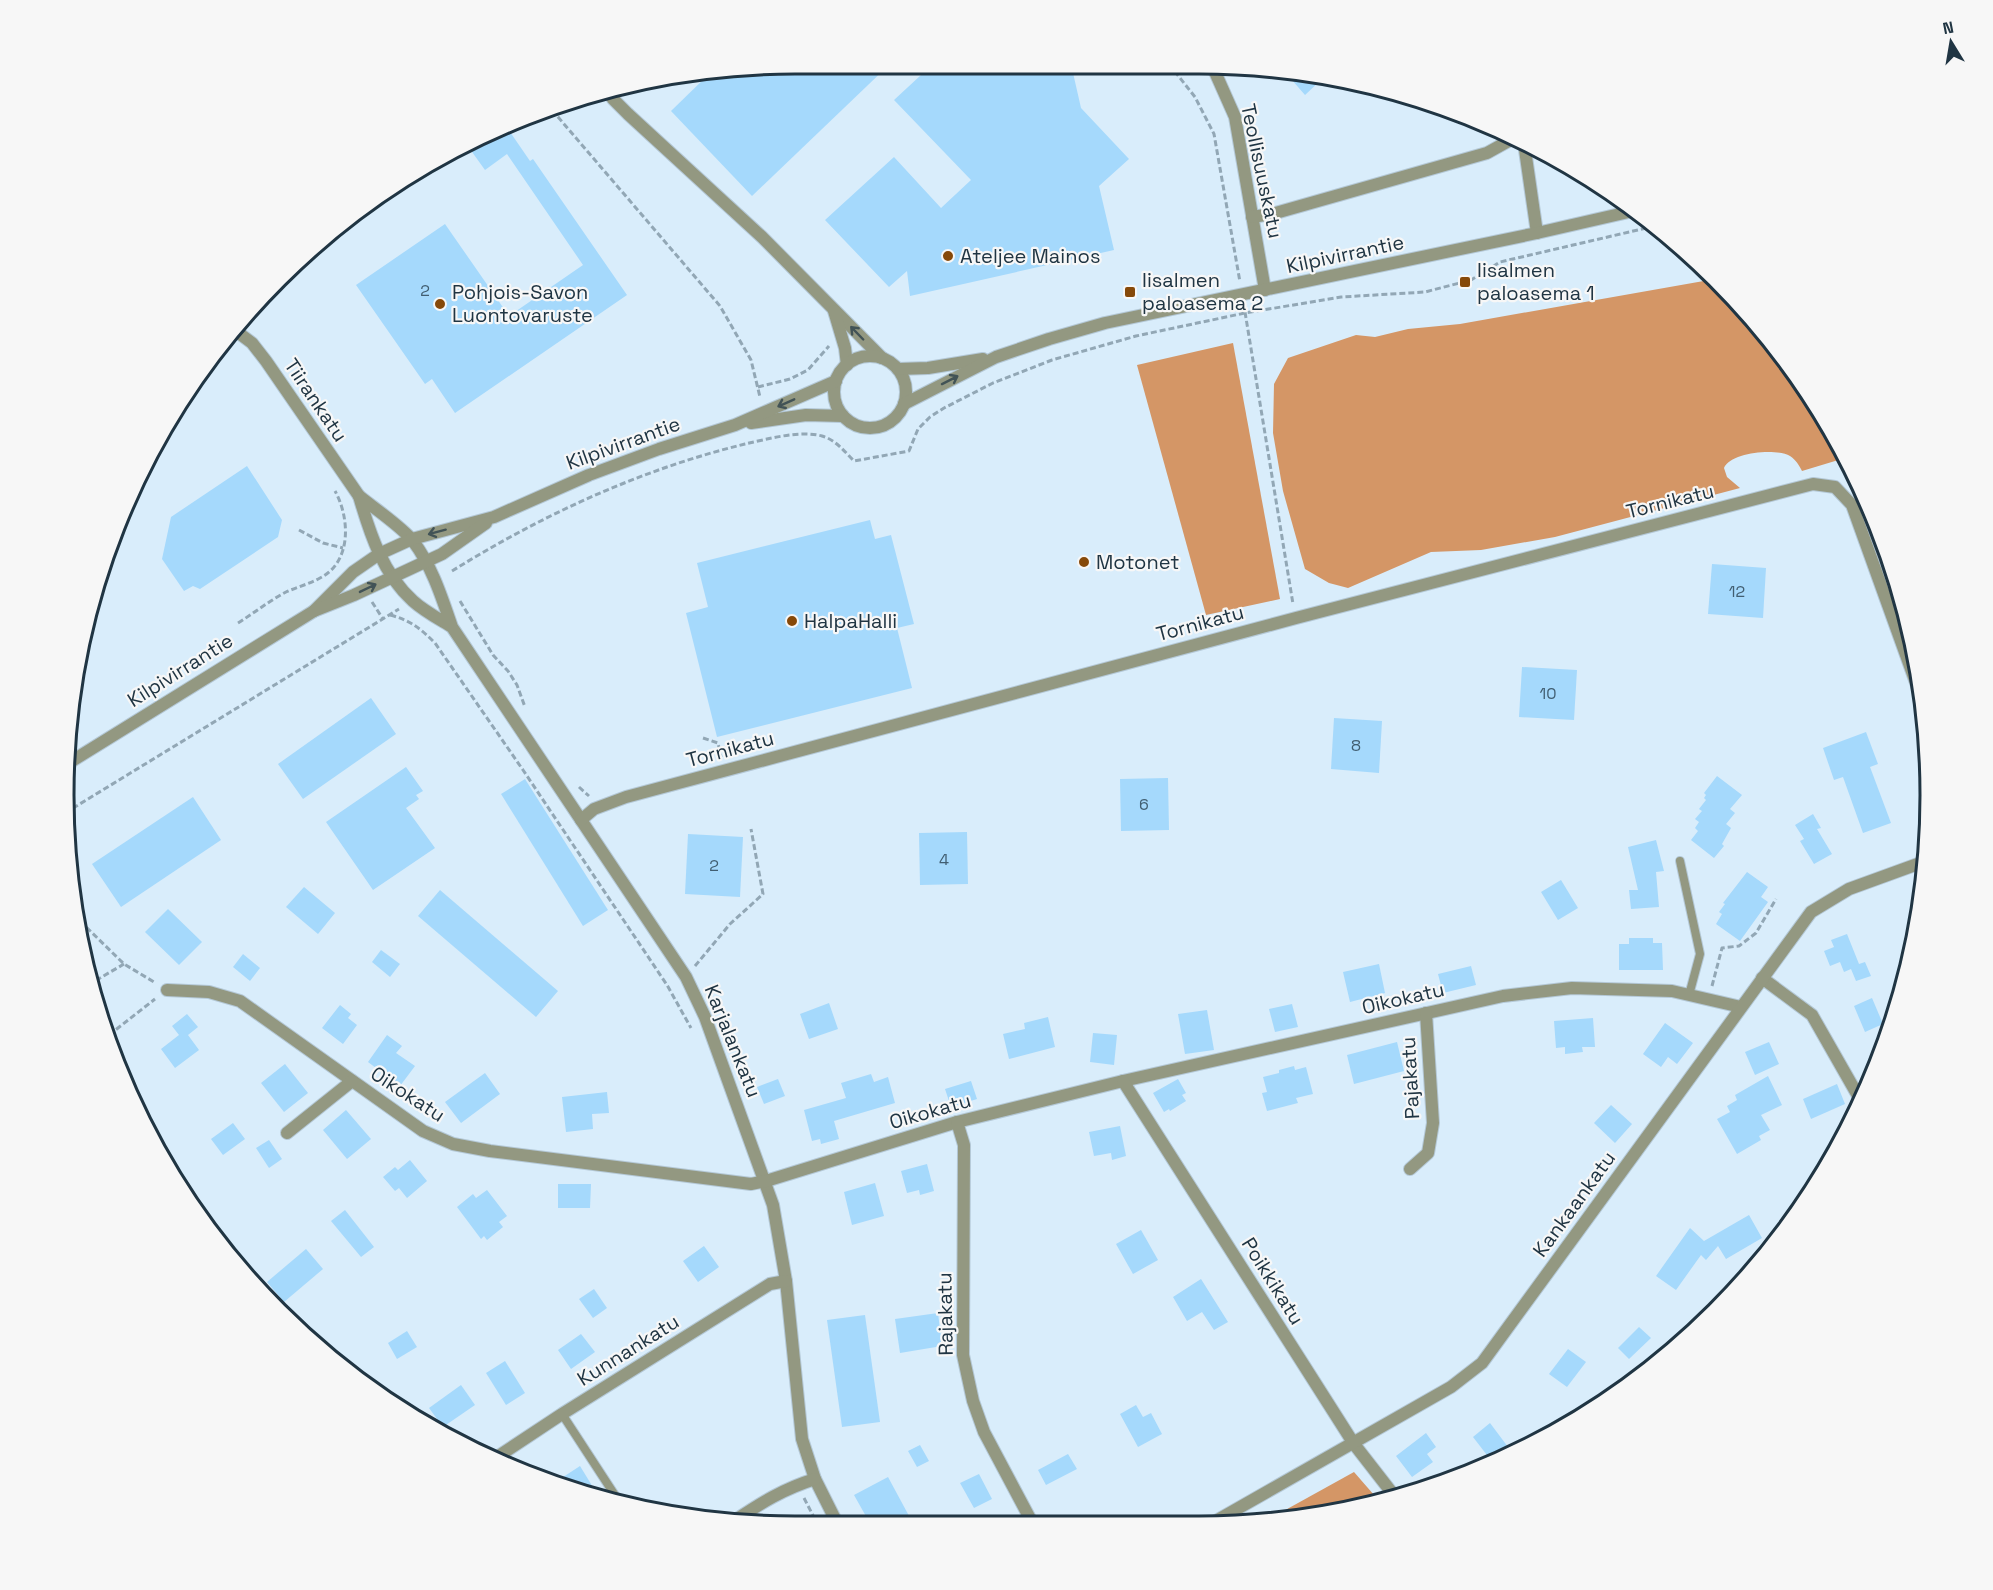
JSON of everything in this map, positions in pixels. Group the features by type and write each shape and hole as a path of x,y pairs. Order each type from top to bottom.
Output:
{"street":[{"name":"Teollisuuskatu","path":"1216,74 1235,117 1265,290"},
{"path":"612,97 762,237 882,358 898,369 906,385 904,404 894,419 877,427 859,426 843,416 835,399 837,381 847,365 864,357 882,358"},
{"path":"1252,217 1272,214 1487,153 1506,143"},
{"path":"1525,152 1537,233"},
{"name":"Kilpivirrantie","path":"904,404 996,357 1105,323 1624,213"},
{"path":"833,307 847,365"},
{"name":"Tiirankatu","path":"240,335 252,343 267,361 358,496 379,554"},
{"name":"Kilpivirrantie","path":"898,369 928,368 996,357"},
{"name":"Kilpivirrantie","path":"314,610 353,572 379,554 412,539 494,517 589,475 659,449 766,416 837,381"},
{"name":"Kilpivirrantie","path":"766,416 843,416"},
{"name":"Tornikatu","path":"581,820 594,809 626,796 1296,618 1813,484 1835,487 1852,505 1906,656"},
{"name":"Tiirankatu","path":"358,496 412,539 426,561"},
{"name":"Kilpivirrantie","path":"75,759 314,610 354,595 442,554 494,517"},
{"name":"Karjalankatu","path":"379,554 392,577 413,602 452,627"},
{"name":"Karjalankatu","path":"426,561 452,627 686,976 705,1017 766,1181 777,1225 786,1281 802,1439 815,1479 834,1516"},
{"name":"Kankaankatu","path":"1226,1515 1451,1387 1482,1363 1811,912 1849,889 1916,865"},
{"path":"1762,978 1812,1015 1856,1091"},
{"name":"Oikokatu","path":"167,990 209,992 240,1001 423,1131 453,1144 490,1151 748,1183 766,1181 957,1122 1503,996 1572,988 1672,991 1741,1007"},
{"name":"Pajakatu","path":"1410,1169 1428,1153 1433,1123 1426,1013"},
{"path":"287,1132 352,1082"},
{"name":"Poikkikatu","path":"1123,1082 1354,1444 1390,1490"},
{"name":"Rajakatu","path":"957,1122 964,1146 963,1355 973,1401 984,1432 1029,1516"},
{"name":"Kunnankatu","path":"502,1454 770,1284 786,1281"},
{"path":"744,1515 775,1494 815,1479"}],"lane":[{"path":"1680,861 1700,954 1689,995"},
{"path":"562,1414 614,1493"}],"path":[{"path":"1176,74 1195,97 1214,134 1296,618"},
{"path":"556,115 720,306 751,360 770,438"},
{"path":"452,580 452,571 491,547 595,495 701,455 770,438 805,435 821,436 835,442 854,461 909,451 918,429 930,417 993,383 1052,360 1126,339 1245,313 1341,297 1425,292 1471,280 1500,262 1644,229"},
{"path":"758,387 790,379 808,370 830,345 842,339"},
{"path":"238,623 285,593 321,578 331,570 342,555 345,523 343,509 330,483"},
{"path":"299,530 323,543 343,548"},
{"path":"454,592 494,655 517,685 527,712"},
{"path":"373,605 383,619"},
{"path":"74,807 400,609"},
{"path":"390,615 418,626 435,643 641,946 692,1030"},
{"path":"702,738 718,743 725,770"},
{"path":"572,782 588,794 594,809"},
{"path":"686,976 730,924 763,894 751,829"},
{"path":"1709,999 1722,948 1739,946 1756,933 1776,899"},
{"path":"86,926 124,964 167,990 114,1031"},
{"path":"98,980 124,964"},
{"path":"799,1484 801,1493 813,1516"}],"shaded area":[{"path":"1704,281 1740,319 1770,356 1798,394 1837,460 1802,471 1794,459 1783,454 1765,452 1744,455 1735,458 1724,468 1727,477 1740,488 1555,537 1481,550 1431,552 1348,588 1329,583 1305,569 1283,491 1273,433 1274,384 1288,358 1356,335 1375,337 1408,329 1460,324"},
{"path":"1233,343 1280,599 1206,615 1137,365"},
{"path":"1354,1472 1374,1495 1339,1503 1284,1511"}],"building":[{"path":"880,74 752,196 671,111 703,80 748,75"},
{"path":"922,74 1073,74 1081,108 1129,159 1099,186 1114,250 910,296 907,271 889,287 825,220 894,157 941,208 971,180 894,100"},
{"path":"1292,80 1317,84 1305,95"},
{"path":"510,132 530,161 533,159 627,295 455,413 432,379 425,384 356,285 445,224 509,316 583,265 507,154 485,170 471,151"},
{"path":"247,466 282,520 278,537 200,589 193,586 184,591 162,559 171,517"},
{"name":"HalpaHalli","path":"870,520 875,539 891,535 914,624 897,628 912,688 717,737 686,613 708,607 697,563"},
{"path":"1712,564 1766,568 1763,618 1708,614"},
{"path":"1522,667 1577,670 1574,720 1519,717"},
{"path":"371,698 396,734 303,799 278,764"},
{"path":"1334,718 1382,721 1379,773 1331,769"},
{"path":"1866,732 1878,764 1870,767 1891,823 1863,833 1843,777 1834,780 1823,748"},
{"path":"406,767 423,791 416,795 419,799 406,808 435,848 373,890 326,822"},
{"path":"1717,776 1742,795 1730,809 1735,813 1726,824 1731,828 1722,844 1724,846 1714,858 1691,840 1698,831 1695,828 1699,822 1695,819 1702,811 1699,809 1706,800 1704,793"},
{"path":"1168,778 1169,830 1121,831 1120,779"},
{"path":"525,779 608,910 583,926 501,794"},
{"path":"193,797 221,840 121,907 92,864"},
{"path":"1813,814 1821,828 1817,829 1832,854 1814,864 1800,841 1804,839 1795,825"},
{"path":"967,832 968,884 920,885 919,833"},
{"path":"688,834 743,837 740,897 685,894"},
{"path":"1656,840 1664,871 1656,872 1659,907 1631,909 1629,890 1638,890 1628,847"},
{"path":"1747,872 1768,887 1761,897 1768,902 1740,941 1716,924 1722,914 1719,912 1725,904 1723,903"},
{"path":"1561,880 1578,908 1558,920 1541,892"},
{"path":"304,887 335,913 318,934 286,907"},
{"path":"440,890 558,991 536,1017 418,916"},
{"path":"168,909 202,942 179,965 145,932"},
{"path":"1847,934 1859,964 1865,962 1871,976 1856,981 1851,969 1844,972 1840,962 1830,966 1824,951 1834,947 1831,940"},
{"path":"1629,938 1653,938 1653,943 1662,943 1663,970 1619,970 1619,944 1629,944"},
{"path":"381,950 400,964 390,977 372,962"},
{"path":"243,954 260,968 250,981 233,967"},
{"path":"1379,964 1385,993 1350,1002 1343,972"},
{"path":"1471,966 1476,985 1443,993 1438,974"},
{"path":"1872,998 1882,1025 1865,1032 1854,1006"},
{"path":"829,1003 838,1029 809,1039 800,1014"},
{"path":"1292,1004 1298,1027 1275,1032 1269,1009"},
{"path":"340,1005 351,1014 348,1018 357,1025 343,1044 322,1028"},
{"path":"1207,1010 1214,1050 1185,1054 1178,1014"},
{"path":"187,1014 198,1027 188,1035 199,1050 175,1068 161,1049 179,1035 172,1026"},
{"path":"1048,1017 1055,1047 1009,1059 1003,1034 1025,1029 1024,1023"},
{"path":"1593,1018 1595,1047 1582,1047 1583,1052 1565,1054 1565,1047 1556,1048 1554,1021"},
{"path":"1665,1023 1693,1043 1677,1064 1668,1057 1661,1067 1643,1054"},
{"path":"1093,1033 1117,1035 1114,1065 1090,1062"},
{"path":"387,1035 402,1046 396,1053 415,1066 400,1086 368,1062"},
{"path":"1397,1042 1404,1071 1354,1084 1347,1055"},
{"path":"1769,1042 1779,1064 1755,1075 1745,1052"},
{"path":"285,1064 308,1093 284,1112 261,1083"},
{"path":"1294,1066 1295,1070 1306,1067 1313,1094 1296,1098 1298,1103 1267,1111 1262,1093 1267,1092 1263,1077"},
{"path":"485,1073 500,1094 461,1123 445,1102"},
{"path":"871,1074 874,1082 888,1077 895,1103 834,1121 839,1139 821,1144 820,1139 812,1141 804,1110 846,1098 841,1083"},
{"path":"1768,1076 1782,1105 1761,1115 1770,1130 1759,1136 1761,1140 1737,1154 1717,1119 1730,1112 1727,1106 1737,1100 1735,1095"},
{"path":"778,1079 785,1096 764,1104 757,1087"},
{"path":"1178,1079 1186,1093 1182,1095 1186,1101 1164,1112 1153,1093"},
{"path":"971,1081 977,1099 951,1107 945,1089"},
{"path":"1837,1084 1845,1104 1811,1119 1803,1099"},
{"path":"607,1092 609,1113 592,1114 593,1129 566,1132 562,1097"},
{"path":"1611,1105 1632,1124 1615,1143 1594,1123"},
{"path":"346,1110 371,1139 347,1159 323,1130"},
{"path":"233,1123 245,1139 223,1155 211,1139"},
{"path":"1120,1126 1126,1156 1112,1160 1111,1153 1094,1156 1089,1132"},
{"path":"269,1140 282,1159 269,1168 256,1148"},
{"path":"410,1160 427,1181 407,1198 399,1188 395,1191 383,1177 395,1167 398,1170"},
{"path":"927,1164 934,1191 920,1195 919,1190 907,1193 901,1171"},
{"path":"875,1183 884,1216 852,1225 844,1192"},
{"path":"558,1184 591,1184 590,1208 558,1208"},
{"path":"487,1190 507,1216 499,1222 503,1227 487,1240 484,1236 481,1239 457,1207 473,1194 476,1198"},
{"path":"345,1210 374,1247 361,1257 331,1221"},
{"path":"1749,1215 1762,1238 1726,1259 1718,1246 1706,1260 1701,1255 1676,1290 1656,1276 1690,1228 1704,1241"},
{"path":"1141,1230 1158,1260 1133,1274 1116,1244"},
{"path":"704,1246 719,1267 698,1282 683,1261"},
{"path":"306,1249 323,1269 284,1302 267,1282"},
{"path":"1201,1279 1228,1322 1214,1330 1202,1312 1187,1321 1173,1297"},
{"path":"594,1289 607,1308 593,1318 579,1299"},
{"path":"938,1313 942,1346 900,1353 895,1319"},
{"path":"865,1315 880,1422 842,1427 827,1320"},
{"path":"1639,1327 1651,1338 1629,1359 1618,1348"},
{"path":"407,1331 417,1347 397,1359 388,1343"},
{"path":"581,1334 595,1352 571,1369 558,1350"},
{"path":"1568,1349 1586,1362 1567,1387 1549,1374"},
{"path":"505,1361 525,1393 506,1405 486,1373"},
{"path":"461,1385 475,1405 445,1426 440,1423 429,1408"},
{"path":"1136,1405 1143,1417 1151,1413 1162,1434 1138,1447 1120,1414"},
{"path":"1490,1423 1508,1446 1487,1456 1473,1437"},
{"path":"1426,1433 1436,1447 1427,1454 1433,1462 1412,1477 1396,1456"},
{"path":"920,1445 929,1461 917,1467 908,1451"},
{"path":"1068,1454 1077,1469 1046,1485 1038,1470"},
{"path":"580,1466 593,1487 563,1478"},
{"path":"979,1474 992,1499 974,1508 960,1483"},
{"path":"888,1477 909,1516 866,1516 854,1495"}],"place":[{"name":"Ateljee Mainos","path":"948,256"},
{"name":"Iisalmen paloasema 1","path":"1465,282"},
{"name":"Iisalmen paloasema 2","path":"1130,292"},
{"name":"Pohjois-Savon Luontovaruste","path":"440,304"},
{"name":"Motonet","path":"1084,562"},
{"name":"HalpaHalli","path":"792,621"}]}
